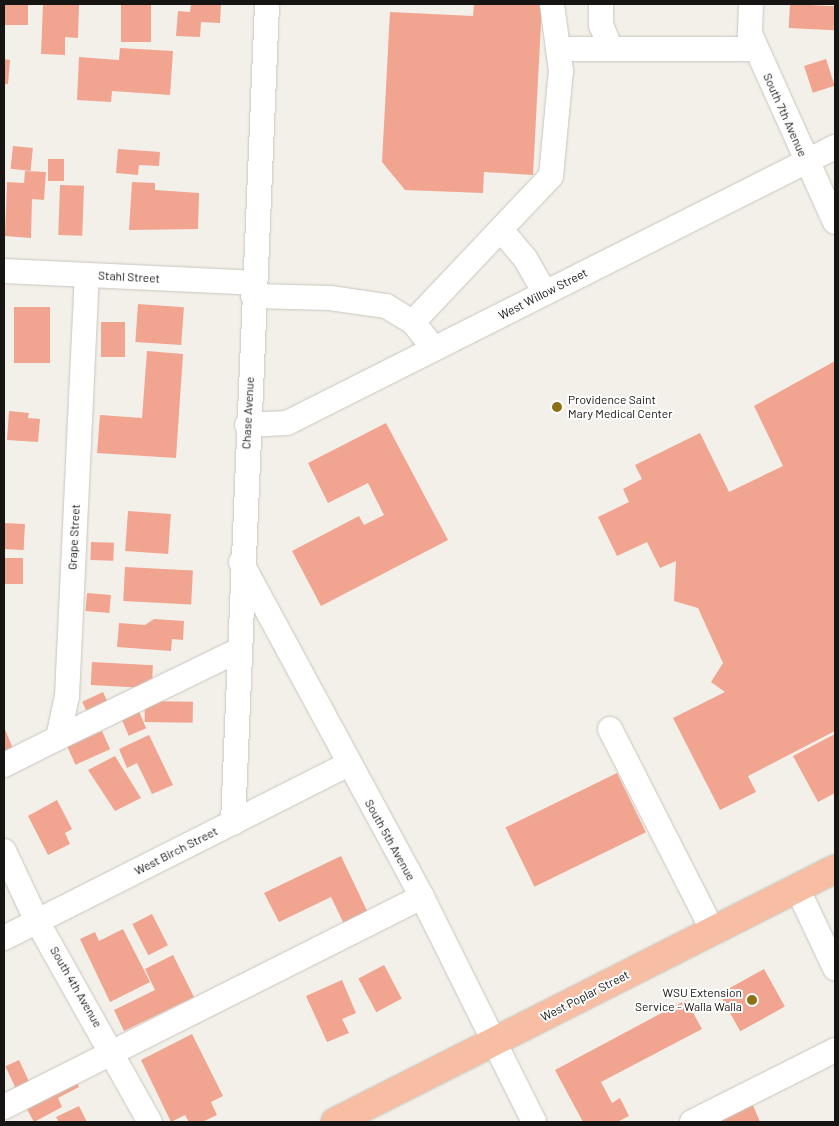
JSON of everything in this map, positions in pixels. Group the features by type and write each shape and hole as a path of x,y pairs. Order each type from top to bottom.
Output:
{"main road":[{"name":"West Poplar Street","path":"335,1122 835,869"}],"street":[{"name":"Chase Avenue","path":"233,823 237,651 267,4"},
{"path":"434,349 413,322 502,231 551,176 559,122 558,49 552,4"},
{"path":"601,4 601,25 611,49"},
{"name":"South 7th Avenue","path":"751,4 750,34 806,162 835,222"},
{"path":"558,49 756,49"},
{"name":"West Willow Street","path":"247,425 287,423 835,147"},
{"path":"502,231 525,258 545,294"},
{"name":"Stahl Street","path":"4,271 87,275 361,301 386,306 413,322"},
{"name":"Grape Street","path":"58,738 67,696 87,275"},
{"name":"South 5th Avenue","path":"241,561 422,897 534,1122"},
{"path":"4,765 237,651"},
{"path":"610,728 713,931"},
{"name":"West Birch Street","path":"4,938 349,764"},
{"name":"South 4th Avenue","path":"4,851 37,921 114,1052 150,1122"},
{"path":"798,888 835,968"},
{"path":"4,1107 422,897"},
{"path":"692,1122 835,1050"}],"building":[{"path":"4,4 28,4 28,25 4,25"},
{"path":"43,4 79,4 78,38 65,37 65,55 41,54"},
{"path":"121,4 151,4 151,42 121,42"},
{"path":"191,4 221,4 220,23 201,22 200,37 176,36 178,11 190,12"},
{"path":"474,4 542,4 533,175 484,172 483,193 405,190 382,162 390,12 473,16"},
{"path":"790,4 835,6 834,30 789,28"},
{"path":"120,48 173,51 170,95 112,91 111,102 77,100 79,57 119,60"},
{"path":"4,59 10,60 8,84 4,84"},
{"path":"826,59 835,86 813,93 804,66"},
{"path":"13,146 33,148 30,171 11,169"},
{"path":"118,149 160,152 159,166 139,165 138,175 116,173"},
{"path":"48,159 64,159 64,181 48,181"},
{"path":"25,171 46,172 44,200 32,199 31,238 5,236 7,182 24,183"},
{"path":"132,182 155,183 155,190 199,193 198,229 129,230"},
{"path":"60,185 84,186 82,236 58,235"},
{"path":"138,304 184,307 181,345 135,342"},
{"path":"14,307 50,307 50,363 14,363"},
{"path":"101,322 125,322 125,357 101,357"},
{"path":"147,351 183,354 176,458 97,453 100,415 142,418"},
{"path":"835,361 835,731 748,776 756,792 720,810 673,718 725,692 711,682 723,663 698,608 674,601 676,561 660,568 647,542 617,556 598,517 629,502 623,489 642,479 635,465 700,433 729,492 783,466 754,406"},
{"path":"9,411 29,413 28,418 40,419 38,442 7,440"},
{"path":"386,423 448,540 321,606 292,551 359,516 364,525 384,515 368,483 328,503 308,463"},
{"path":"128,511 171,514 168,554 125,551"},
{"path":"4,523 25,524 24,550 4,549"},
{"path":"91,542 114,543 113,561 90,560"},
{"path":"4,558 23,558 23,584 4,584"},
{"path":"125,567 193,571 191,605 123,601"},
{"path":"87,593 111,595 109,613 85,611"},
{"path":"154,619 184,621 183,640 172,639 171,651 117,647 119,623 145,625"},
{"path":"92,662 153,665 152,688 91,685"},
{"path":"103,692 109,705 88,714 82,702"},
{"path":"145,701 193,702 193,723 145,722"},
{"path":"138,709 146,728 129,736 121,716"},
{"path":"4,727 14,751 4,755"},
{"path":"102,731 110,749 75,765 67,746"},
{"path":"835,734 835,793 818,802 793,756"},
{"path":"149,735 173,785 152,794 137,763 127,768 119,749"},
{"path":"115,756 141,798 115,811 88,770"},
{"path":"617,773 646,832 534,887 506,827"},
{"path":"57,800 72,829 65,833 70,844 48,855 28,816"},
{"path":"341,856 369,915 345,926 331,897 279,922 264,893"},
{"path":"152,914 168,945 148,955 132,924"},
{"path":"123,929 150,982 110,1002 80,939 95,932 99,941"},
{"path":"173,955 194,997 124,1031 114,1010 155,990 145,969"},
{"path":"384,965 402,999 376,1012 358,979"},
{"name":"WSU Extension Service - Walla Walla","path":"764,969 785,1007 740,1031 719,994"},
{"path":"342,980 356,1013 342,1019 349,1033 327,1042 306,996"},
{"path":"686,1000 702,1029 601,1082 612,1103 620,1098 629,1116 617,1122 583,1122 555,1070"},
{"path":"192,1034 223,1096 211,1102 217,1115 202,1122 189,1122 185,1115 171,1122 141,1060"},
{"path":"19,1060 31,1086 18,1093 5,1066"},
{"path":"72,1074 79,1087 58,1098 62,1107 34,1122 22,1100"},
{"path":"752,1103 760,1122 711,1122"},
{"path":"79,1106 87,1122 59,1122 56,1117"}],"place":[{"name":"Providence Saint Mary Medical Center","path":"557,407"},
{"name":"WSU Extension Service - Walla Walla","path":"752,1000"}]}
